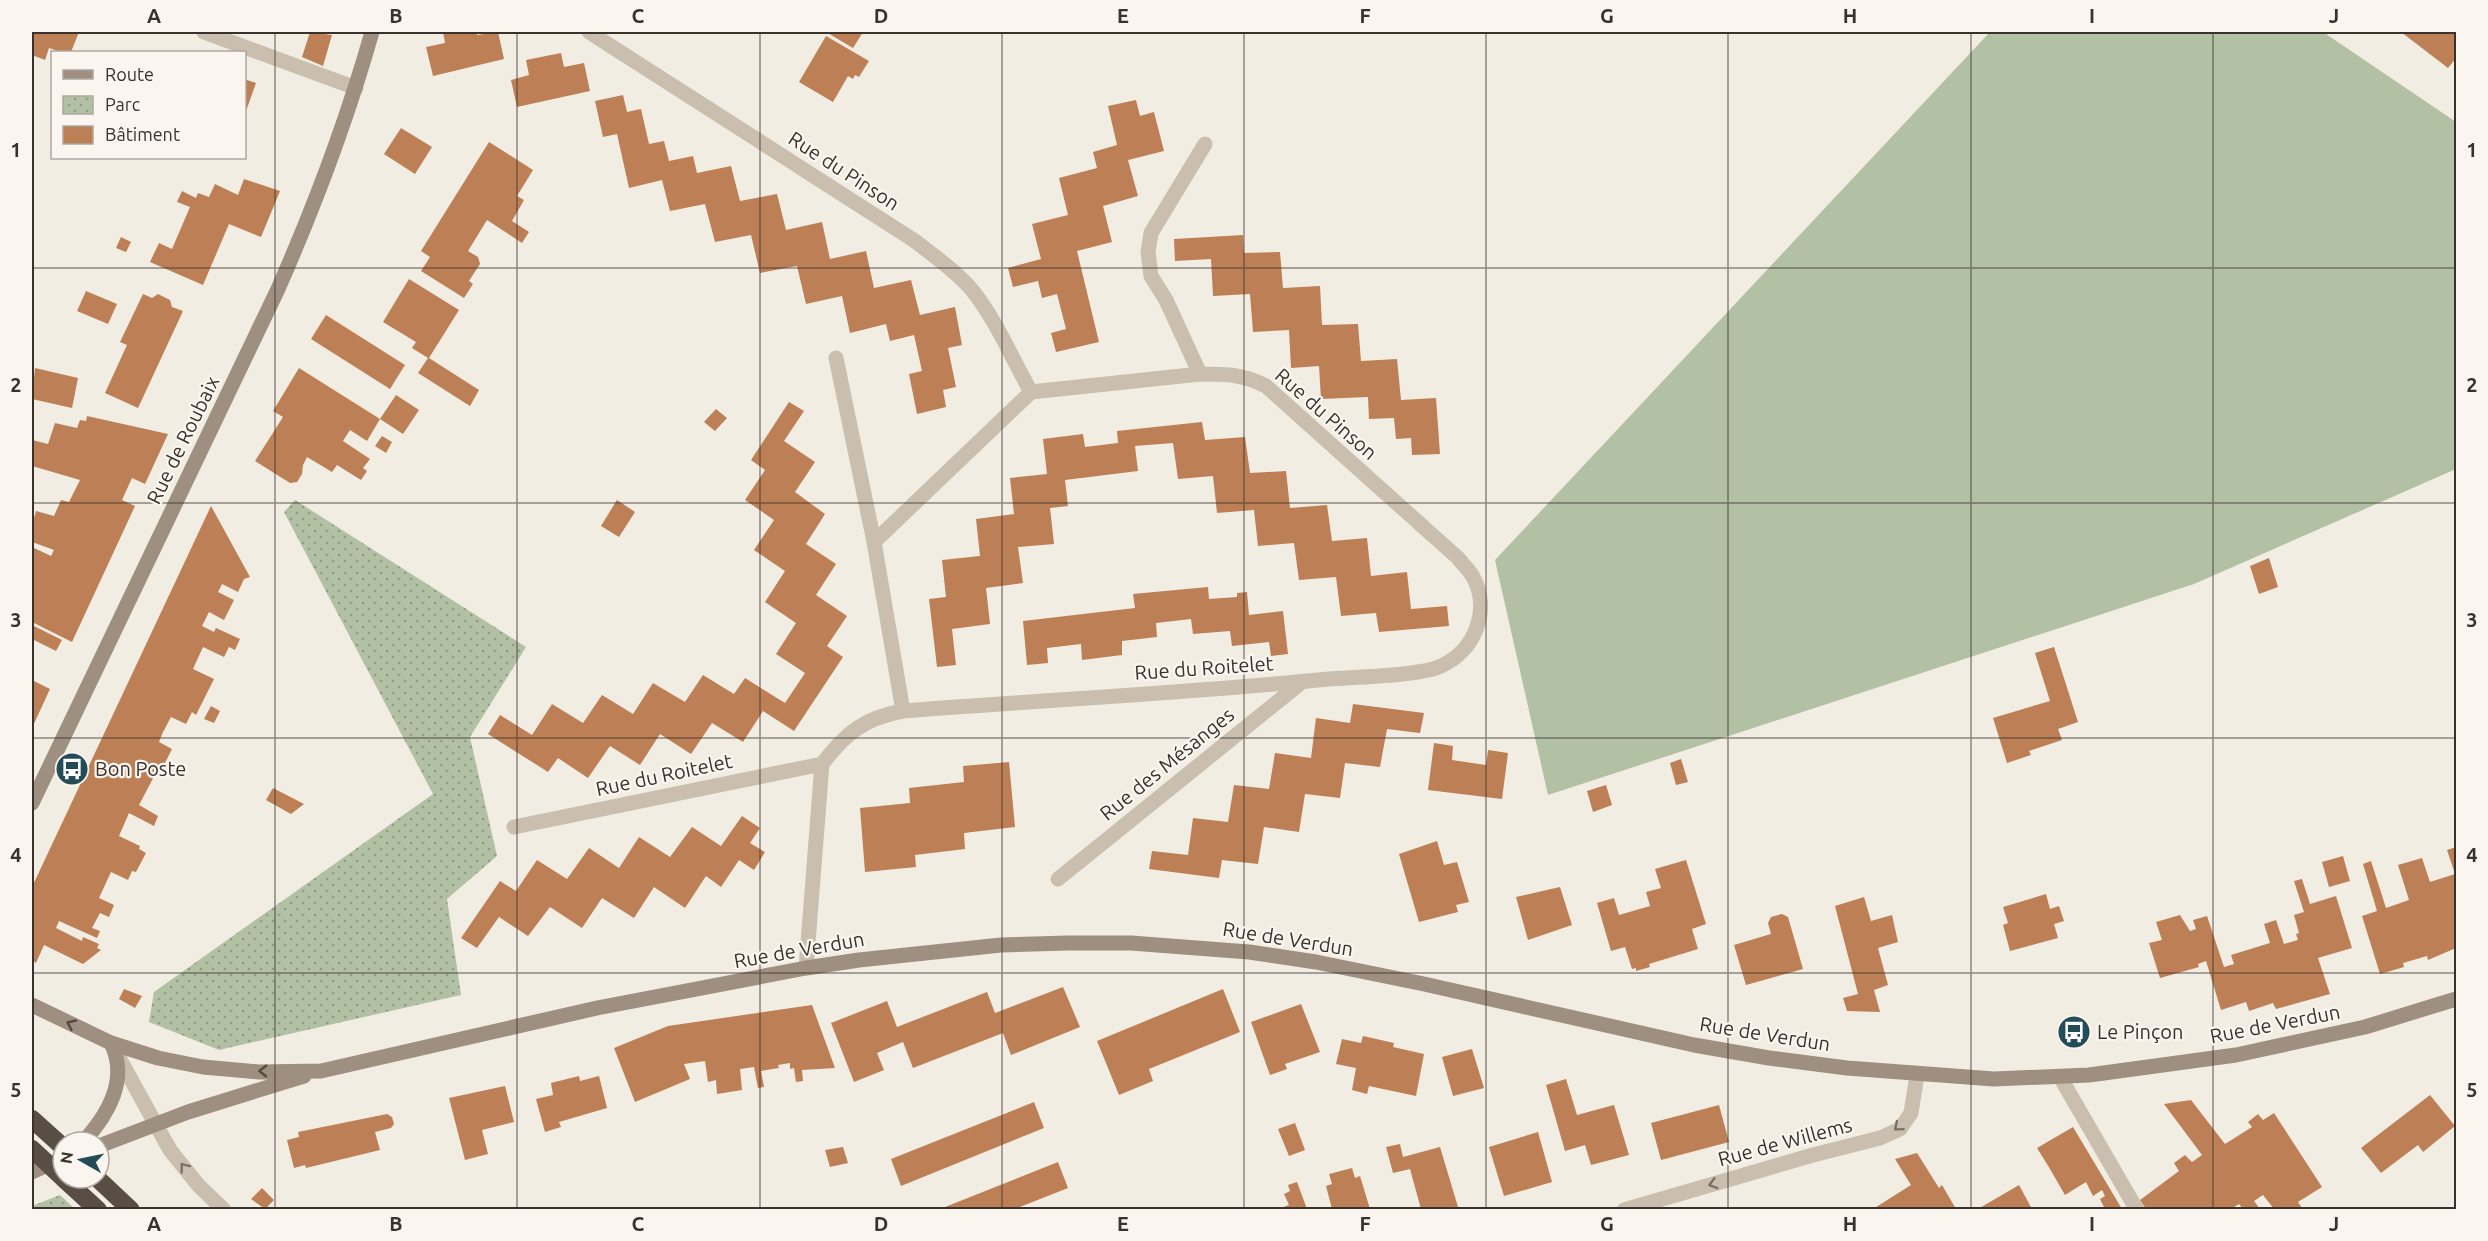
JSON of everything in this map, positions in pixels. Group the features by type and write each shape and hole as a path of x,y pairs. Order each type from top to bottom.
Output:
{"highway":[{"path":"32,1119 51,1141"},
{"path":"32,1149 51,1167"},
{"path":"77,1190 98,1209"},
{"path":"110,1190 131,1209"}],"main road":[{"name":"Rue de Roubaix","path":"32,803 278,289 330,166 372,32"},
{"name":"Rue de Verdun","path":"114,1049 202,1066 259,1072 321,1071 597,1008 806,968 942,950 1068,943 1131,943 1238,951 1316,962 1705,1047 1847,1068 1994,1079 2060,1077 2121,1071 2264,1049 2366,1027 2457,999"},
{"path":"32,1005 114,1049 120,1072 104,1116 94,1130"},
{"path":"111,1141 156,1123 321,1071"},
{"path":"32,1172 51,1162"}],"street":[{"path":"204,32 356,88"},
{"name":"Rue du Pinson","path":"589,32 905,234 948,267 972,290 1031,392 1200,374 1247,377 1266,386 1431,534"},
{"path":"1200,374 1166,300 1151,276 1148,252 1151,233 1205,144"},
{"path":"836,358 874,542 903,711"},
{"path":"874,542 1031,392"},
{"name":"Rue du Roitelet","path":"514,827 822,764 838,743 865,722 884,714 1302,682 1439,668 1456,657 1476,633 1480,614 1480,594 1472,576 1458,558 1431,534"},
{"name":"Rue des Mésanges","path":"1058,879 1302,682"},
{"path":"806,968 822,764"},
{"path":"114,1049 170,1150 185,1170 224,1209"},
{"name":"Rue de Willems","path":"1624,1209 1880,1138 1900,1129 1911,1113 1917,1075"},
{"path":"2060,1077 2137,1209"}],"green space":[{"path":"1990,32 2323,32 2456,122 2456,469 2194,584 1548,795 1495,560"},
{"path":"295,500 526,647 470,737 497,856 447,899 461,995 219,1050 149,1022 154,992 433,794 284,512"},
{"path":"60,1195 75,1209 32,1209 32,1206"}],"building":[{"path":"32,32 79,32 71,51 49,48 45,60 32,55"},
{"path":"310,32 332,35 323,66 302,57"},
{"path":"443,32 477,32 477,35 498,32 504,59 433,76 426,47 445,43"},
{"path":"826,32 863,32 853,48"},
{"path":"2401,32 2456,32 2456,58 2448,68"},
{"path":"826,36 869,61 859,77 855,75 853,79 848,76 833,102 799,82"},
{"path":"561,53 564,67 584,63 590,91 517,107 511,80 529,75 526,60"},
{"path":"246,80 256,83 246,111"},
{"path":"623,95 627,112 641,109 649,144 664,141 669,161 693,156 697,173 731,166 740,201 777,194 786,230 822,222 830,259 866,251 874,288 911,280 920,315 955,307 962,345 948,348 956,387 943,390 946,407 917,414 909,374 922,371 914,335 890,341 886,324 850,333 842,296 806,304 797,266 760,273 751,235 715,242 705,204 670,211 662,180 629,188 617,134 603,137 595,101"},
{"path":"1136,100 1140,116 1154,112 1164,151 1128,160 1138,196 1103,206 1112,242 1077,251 1099,342 1056,352 1051,333 1066,329 1057,294 1042,298 1038,281 1013,287 1008,268 1041,259 1032,224 1068,215 1059,178 1097,168 1093,152 1117,145 1108,106"},
{"path":"401,128 432,147 415,174 384,154"},
{"path":"489,142 533,170 517,196 524,200 512,221 529,232 522,243 487,220 468,251 478,257 480,264 469,281 473,284 464,298 421,271 430,257 421,251"},
{"path":"244,179 280,191 261,237 229,224 203,285 150,262 159,243 172,249 190,207 177,202 182,191 196,198 198,193 209,197 215,184 238,195"},
{"path":"1243,235 1244,253 1280,252 1283,288 1320,286 1322,325 1358,324 1361,361 1397,359 1401,400 1436,398 1440,454 1412,455 1411,438 1396,439 1394,418 1369,419 1368,397 1321,399 1319,366 1291,368 1289,330 1253,332 1250,294 1213,296 1211,259 1175,261 1174,239"},
{"path":"121,237 131,242 126,252 116,248"},
{"path":"409,279 459,310 429,358 479,390 470,406 418,373 428,358 412,348 416,342 383,322"},
{"path":"86,291 117,304 108,324 77,311"},
{"path":"143,294 152,298 158,294 170,300 172,307 183,311 138,408 105,393 127,345 120,342"},
{"path":"326,315 405,365 390,389 311,339"},
{"path":"35,368 78,378 72,408 32,399"},
{"path":"299,368 380,419 367,441 350,430 343,441 370,459 363,468 367,471 361,480 337,465 332,472 307,457 297,482 290,483 255,461 283,417 273,411"},
{"path":"396,395 419,410 403,434 380,419"},
{"path":"789,402 804,411 784,441 815,462 795,492 825,514 806,544 836,564 816,595 847,616 827,646 843,657 794,731 763,711 743,742 712,723 691,754 660,734 640,765 610,746 588,778 558,758 548,772 488,734 500,715 532,735 552,704 583,723 602,695 633,714 653,683 685,702 703,675 734,694 745,678 785,703 805,673 776,654 796,623 765,602 785,571 754,550 774,520 745,500 765,470 751,460"},
{"path":"716,409 727,418 715,431 704,422"},
{"path":"87,416 168,434 145,484 132,478 122,500 135,506 72,642 32,622 32,547 51,556 54,550 32,542 32,525 36,511 54,516 61,500 69,502 80,480 32,466 32,440 48,444 55,423 77,428 80,420 86,421"},
{"path":"1202,422 1205,440 1245,437 1250,473 1286,471 1290,508 1327,505 1332,541 1367,538 1371,576 1407,572 1411,609 1447,606 1449,626 1379,632 1376,613 1341,616 1336,577 1299,580 1294,543 1258,546 1254,510 1217,513 1213,476 1178,479 1173,443 1135,446 1138,471 1065,480 1068,506 1050,508 1054,544 1018,547 1023,583 986,588 990,624 952,629 956,665 937,667 929,599 946,597 942,560 980,556 976,519 1014,514 1010,478 1047,474 1043,439 1083,434 1085,447 1118,443 1117,431"},
{"path":"382,436 392,442 386,453 375,446"},
{"path":"617,500 635,512 619,537 601,526"},
{"path":"211,506 250,577 244,579 238,592 222,584 218,592 234,600 224,620 209,612 202,626 214,632 216,628 240,639 235,650 229,647 224,657 203,647 193,669 214,679 196,715 192,712 186,724 171,717 163,732 159,742 172,749 163,767 160,765 139,805 158,816 154,826 129,813 119,836 140,846 139,849 146,853 136,872 132,871 128,880 111,872 99,898 114,905 109,917 100,913 92,928 100,931 97,938 59,921 56,928 82,941 83,937 99,944 97,948 101,950 83,964 44,945 36,963 32,960 32,887"},
{"path":"2269,558 2278,587 2259,594 2250,566"},
{"path":"1208,587 1209,599 1237,597 1237,593 1247,592 1249,615 1283,611 1288,654 1271,656 1269,642 1232,646 1230,631 1193,634 1191,619 1156,623 1157,637 1122,641 1122,655 1082,660 1081,644 1047,648 1048,663 1027,665 1023,621 1135,608 1133,594"},
{"path":"32,625 62,640 56,651 32,639"},
{"path":"2054,647 2078,722 2058,729 2062,740 2029,751 2031,755 2007,763 1993,718 2050,701 2035,653"},
{"path":"32,680 50,689 32,728"},
{"path":"1353,704 1424,713 1420,733 1387,729 1380,767 1345,763 1340,798 1305,794 1299,832 1264,827 1258,864 1222,860 1219,878 1149,869 1152,851 1188,855 1193,818 1228,822 1234,785 1269,789 1275,753 1311,758 1316,718 1350,723"},
{"path":"211,706 220,711 214,723 204,719"},
{"path":"1434,743 1453,746 1452,760 1486,765 1488,750 1508,753 1502,799 1428,790"},
{"path":"1681,759 1688,782 1676,785 1670,763"},
{"path":"1009,762 1015,827 964,833 965,849 915,855 916,867 865,872 860,808 910,803 909,788 964,782 963,766"},
{"path":"1606,785 1612,805 1593,812 1587,791"},
{"path":"273,788 304,804 291,814 266,800"},
{"path":"742,816 760,828 750,843 765,852 754,870 739,860 721,887 706,876 685,908 654,887 634,918 602,898 582,928 550,907 528,936 499,917 477,948 461,938 500,881 516,891 537,860 567,879 589,848 619,868 639,837 670,857 692,827 721,846"},
{"path":"1437,841 1444,865 1457,862 1469,902 1456,905 1458,912 1419,922 1399,854"},
{"path":"2456,847 2456,948 2428,960 2427,956 2403,963 2404,967 2380,974 2362,916 2377,911 2363,864 2371,861 2386,908 2409,900 2398,865 2422,858 2430,882 2455,874 2447,850"},
{"path":"2343,856 2350,881 2329,887 2322,862"},
{"path":"1686,860 1706,924 1692,929 1698,949 1649,964 1650,967 1636,971 1636,968 1632,969 1625,947 1611,951 1597,903 1614,898 1619,915 1650,906 1646,892 1661,888 1655,869"},
{"path":"2302,879 2310,904 2336,896 2352,948 2318,958 2330,994 2276,1009 2273,1003 2249,1011 2246,1002 2221,1010 2206,961 2198,964 2199,967 2160,978 2149,943 2162,940 2156,922 2180,915 2190,931 2196,929 2193,920 2207,916 2224,967 2234,964 2231,955 2270,943 2264,924 2276,920 2284,944 2298,940 2296,934 2299,933 2294,915 2304,912 2294,881"},
{"path":"1560,887 1572,925 1528,940 1516,897"},
{"path":"2046,894 2050,909 2059,906 2064,921 2054,924 2058,938 2010,951 2003,925 2008,923 2003,907"},
{"path":"1864,897 1871,921 1892,915 1898,942 1878,948 1888,985 1874,990 1880,1012 1847,1011 1843,998 1858,994 1835,906"},
{"path":"1782,914 1788,917 1803,969 1746,985 1734,945 1771,934 1768,923 1771,917"},
{"path":"1063,987 1080,1027 1011,1055 1003,1033 913,1068 903,1042 877,1053 884,1070 854,1082 831,1023 887,1001 897,1027 987,992 995,1013"},
{"path":"124,989 142,996 135,1008 119,999"},
{"path":"1223,989 1240,1032 1149,1069 1153,1081 1119,1095 1097,1041"},
{"path":"1301,1004 1320,1052 1285,1064 1287,1069 1270,1075 1251,1022"},
{"path":"812,1005 835,1068 802,1070 803,1081 796,1082 794,1068 790,1069 790,1063 778,1065 779,1068 761,1071 764,1087 758,1088 754,1067 740,1069 742,1090 717,1094 716,1080 708,1082 705,1061 684,1064 690,1079 635,1102 614,1048 668,1026"},
{"path":"1363,1036 1394,1043 1393,1047 1424,1054 1416,1096 1369,1086 1367,1094 1352,1090 1356,1068 1336,1064 1342,1039 1361,1043"},
{"path":"1472,1049 1484,1088 1453,1096 1442,1057"},
{"path":"579,1076 580,1081 599,1076 607,1108 559,1122 561,1127 545,1132 536,1099 553,1095 551,1083"},
{"path":"1566,1079 1577,1115 1614,1105 1629,1155 1591,1165 1585,1145 1565,1151 1546,1085"},
{"path":"505,1086 514,1122 482,1130 488,1154 465,1160 449,1098"},
{"path":"2430,1095 2455,1126 2423,1152 2418,1145 2381,1173 2361,1148"},
{"path":"2191,1100 2225,1144 2252,1127 2248,1122 2258,1114 2263,1120 2274,1113 2322,1187 2298,1202 2302,1208 2299,1209 2274,1209 2263,1195 2254,1201 2260,1209 2243,1209 2239,1204 2231,1209 2189,1209 2187,1207 2183,1209 2146,1209 2140,1200 2179,1171 2174,1163 2185,1155 2192,1162 2202,1155 2164,1104"},
{"path":"1034,1102 1044,1128 901,1186 891,1159"},
{"path":"1719,1105 1729,1142 1661,1160 1651,1123"},
{"path":"387,1114 392,1117 394,1124 391,1128 375,1132 380,1150 306,1168 305,1165 294,1168 287,1140 299,1137 298,1132"},
{"path":"1295,1123 1305,1150 1289,1156 1278,1129"},
{"path":"2073,1127 2122,1209 2105,1209 2100,1199 2105,1196 2102,1190 2093,1196 2086,1182 2065,1195 2037,1148"},
{"path":"1538,1132 1552,1182 1504,1196 1489,1147"},
{"path":"1400,1144 1403,1157 1440,1147 1458,1207 1421,1209 1410,1169 1393,1173 1386,1147"},
{"path":"843,1147 848,1163 830,1167 825,1150"},
{"path":"1917,1153 1939,1188 1942,1185 1956,1209 1873,1209 1911,1185 1895,1159"},
{"path":"1058,1162 1068,1188 1015,1209 940,1209"},
{"path":"1352,1168 1355,1178 1360,1176 1370,1209 1332,1209 1326,1186 1332,1184 1329,1174"},
{"path":"1297,1182 1307,1209 1278,1209 1289,1205 1284,1194 1290,1191 1288,1185"},
{"path":"2019,1185 2032,1209 1978,1209"},
{"path":"262,1188 274,1200 265,1209 251,1199"}],"place":[{"name":"Bon Poste","path":"72,769"},
{"name":"Le Pinçon","path":"2074,1032"}]}
